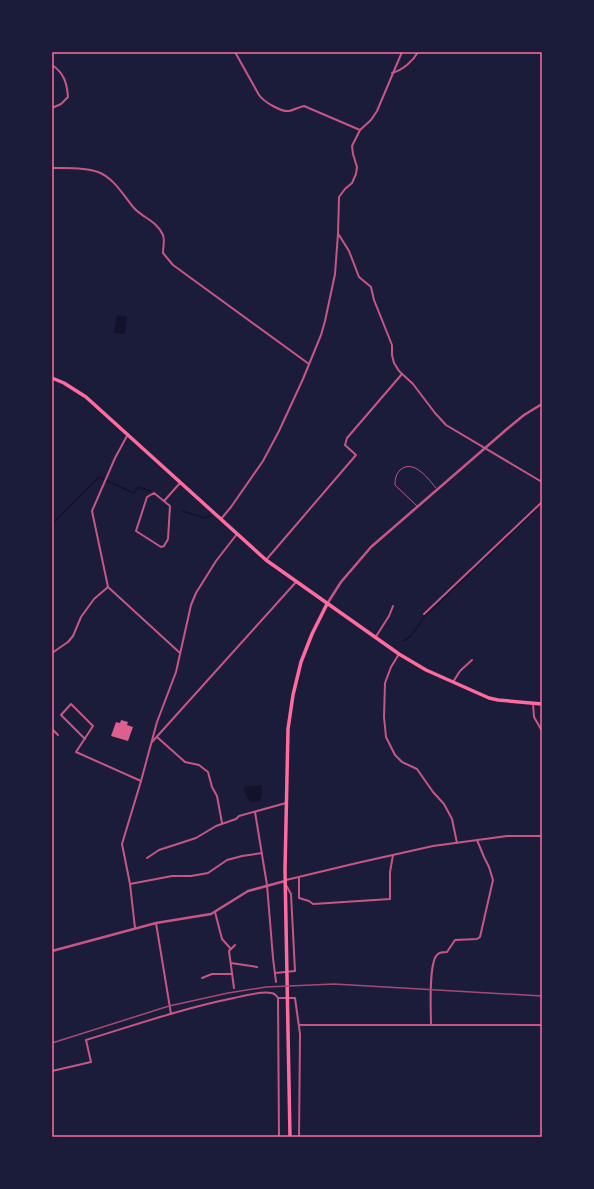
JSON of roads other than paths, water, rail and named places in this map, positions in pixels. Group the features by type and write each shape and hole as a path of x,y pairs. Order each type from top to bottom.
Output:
{"main road":[{"path":"52,378 79,392 128,434 266,560 399,654 426,670 489,698 542,704"},
{"path":"290,1137 285,882 288,729 293,695 304,655 312,634 327,604"}],"street":[{"path":"235,52 259,95 264,101 288,111 304,106 360,130"},
{"path":"220,519 231,507 263,461 279,431 309,364 326,321 335,274 339,197 352,183 356,174 357,167 352,146 360,130 371,120 377,111 402,52"},
{"path":"392,73 397,72 414,59 418,52"},
{"path":"52,65 58,69 67,83 68,97 61,104 52,108"},
{"path":"52,168 96,171 105,175 118,187 138,212 154,222 158,227 164,236 162,253 165,257 179,269 309,364"},
{"path":"338,234 349,251 358,275 371,287 374,300 392,345 394,363 402,374 413,384 442,421 452,430 542,482"},
{"path":"266,560 356,455 345,445 347,438 402,374"},
{"path":"327,604 341,582 371,547 524,415 542,404"},
{"path":"128,434 115,458 92,511 108,587 180,653"},
{"path":"164,501 180,483"},
{"path":"154,493 164,501 170,506 170,518 168,539 166,544 161,547 136,531 147,498 154,493"},
{"path":"424,614 542,502"},
{"path":"135,928 130,884 122,844 157,722 176,672 191,604 196,592 216,560 237,534"},
{"path":"152,743 296,582"},
{"path":"52,653 68,642 73,636 81,617 94,599 108,587"},
{"path":"375,638 389,616 393,606"},
{"path":"399,654 391,667 385,683 384,717 386,737 395,755 402,762 417,768 433,792 444,804 452,819 457,842"},
{"path":"453,682 460,671 472,660"},
{"path":"532,703 534,717 542,731"},
{"path":"84,739 60,715 71,704 93,726 76,752 141,781"},
{"path":"52,729 58,735"},
{"path":"157,737 185,762 199,765 208,772 212,787 217,796 222,824"},
{"path":"147,858 159,850 170,845 196,838 222,824 236,819 239,816 286,803"},
{"path":"255,812 267,885 276,982"},
{"path":"52,950 156,923 211,914 248,891 356,863 433,846 477,839 507,836 542,836"},
{"path":"431,1025 432,969 436,956 439,953 447,952 455,940 478,939 480,937 493,880 489,866 477,839"},
{"path":"130,884 172,876 191,876 208,873 229,859 262,853"},
{"path":"299,878 299,898 314,904 390,900 390,872 393,855"},
{"path":"275,973 296,971 291,894 285,882"},
{"path":"215,912 222,939 231,949"},
{"path":"156,923 171,1014"},
{"path":"234,988 229,951 235,945"},
{"path":"231,963 257,968"},
{"path":"202,978 212,974 232,974"},
{"path":"52,1071 91,1062 86,1040 204,1004 250,995 271,993 276,995 278,998 295,998 299,1024 299,1137"},
{"path":"278,998 279,1137"},
{"path":"299,1024 542,1025"}],"lane":[{"path":"418,506 395,485 399,471 403,468 414,468 419,470 438,490"}],"waterway":[{"path":"52,524 99,477 134,493 138,487 151,491"},
{"path":"403,641 411,636 424,617 542,504"},
{"path":"182,511 205,518 210,516"}],"railway":[{"path":"52,1043 169,1006 228,993 266,987 334,984 542,996"}]}
